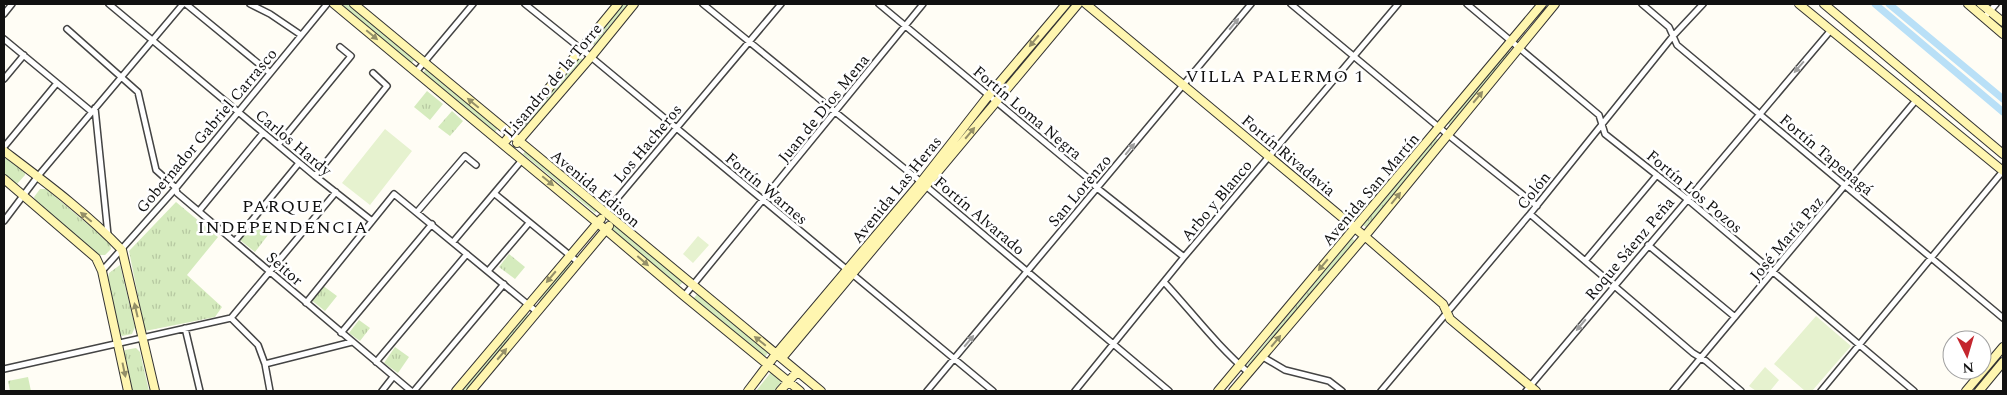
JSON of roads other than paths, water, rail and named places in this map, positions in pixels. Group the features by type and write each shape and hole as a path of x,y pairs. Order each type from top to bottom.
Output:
{"main road":[{"name":"Avenida Édison","path":"334,4 800,391"},
{"name":"Avenida Édison","path":"354,4 821,391"},
{"name":"Lisandro de la Torre","path":"503,144 618,4"},
{"name":"Lisandro de la Torre","path":"510,150 591,57 634,4"},
{"name":"Avenida Las Heras","path":"923,184 988,96 1066,4"},
{"name":"Avenida Las Heras","path":"748,391 1078,4"},
{"name":"Fortín Rivadavia","path":"1086,4 1444,304 1450,320 1530,390"},
{"name":"Avenida San Martín","path":"1218,391 1542,4"},
{"name":"Avenida San Martín","path":"1233,391 1365,236 1555,4"},
{"path":"1800,4 2003,171"},
{"path":"1824,4 2003,154"},
{"path":"1968,4 2003,34"},
{"path":"1981,4 2003,22"},
{"path":"4,151 38,176 108,235 122,250 154,391"},
{"path":"4,179 96,258 102,271 128,391"},
{"name":"Los Hacheros","path":"456,391 605,213"},
{"path":"471,391 614,221"},
{"path":"1966,391 2003,347"},
{"path":"1981,391 2003,362"},
{"path":"780,391 797,372"}],"street":[{"path":"4,14 12,4"},
{"name":"Carlos Hardy","path":"109,4 299,163 372,221"},
{"path":"4,221 38,176 183,4"},
{"path":"186,4 270,73"},
{"path":"250,4 270,14 301,36"},
{"name":"Gobernador Gabriel Carrasco","path":"102,271 176,188 328,4"},
{"path":"416,72 473,4"},
{"name":"Fortín Warnes","path":"525,4 993,391"},
{"name":"Fortín Alvarado","path":"704,4 1028,271 1169,391"},
{"name":"Los Hacheros","path":"605,213 781,4"},
{"name":"Fortín Loma Negra","path":"879,4 1089,179 1097,188 1184,258"},
{"name":"Juan de Dios Mena","path":"684,296 836,113 923,4"},
{"name":"San Lorenzo","path":"927,391 1251,4"},
{"path":"1291,4 1537,206"},
{"name":"Arbo y Blanco","path":"1075,391 1269,156 1398,4"},
{"name":"Fortín Los Pozos","path":"1467,4 1599,116 1605,134 1687,199 1914,391"},
{"name":"Fortín Tapenagá","path":"1642,4 1669,27 1677,45 2003,318"},
{"name":"Colón","path":"1381,391 1537,206 1673,36 1703,4"},
{"path":"1984,18 1996,4"},
{"name":"Seitor","path":"67,30 138,92 156,170 176,188 177,193 393,377 413,391"},
{"name":"Roque Sáenz Peña","path":"1530,390 1614,285 1831,30"},
{"path":"4,39 57,83 94,110 108,235"},
{"path":"278,145 351,56 340,48"},
{"path":"4,79 24,55"},
{"path":"315,176 387,86 373,73"},
{"path":"4,147 57,83"},
{"name":"José María Paz","path":"1673,391 1917,99"},
{"path":"199,211 264,133"},
{"path":"417,212 465,156 476,165"},
{"path":"453,242 522,160"},
{"path":"235,241 299,163"},
{"path":"1821,391 2003,171"},
{"path":"1585,261 1657,175"},
{"path":"4,369 231,318 336,192"},
{"path":"306,303 394,194 537,312"},
{"path":"494,194 578,262"},
{"path":"1530,214 1741,391"},
{"path":"488,271 529,223"},
{"path":"341,333 432,224"},
{"path":"1648,245 1735,317"},
{"path":"376,362 467,254"},
{"path":"1164,282 1191,311 1203,328 1249,373"},
{"path":"413,391 504,284"},
{"path":"231,318 258,345 265,364 270,391"},
{"path":"185,328 200,391"},
{"path":"265,364 352,342"},
{"path":"1263,356 1285,370 1329,381 1342,391"},
{"path":"382,391 393,377"},
{"path":"1973,383 1981,391"}],"waterway":[{"path":"1875,4 2003,112"},
{"path":"1889,4 2003,99"}],"district":[{"name":"VILLA PALERMO 1","path":"1275,76"},
{"name":"PARQUE INDEPENDENCIA","path":"283,216"}]}
